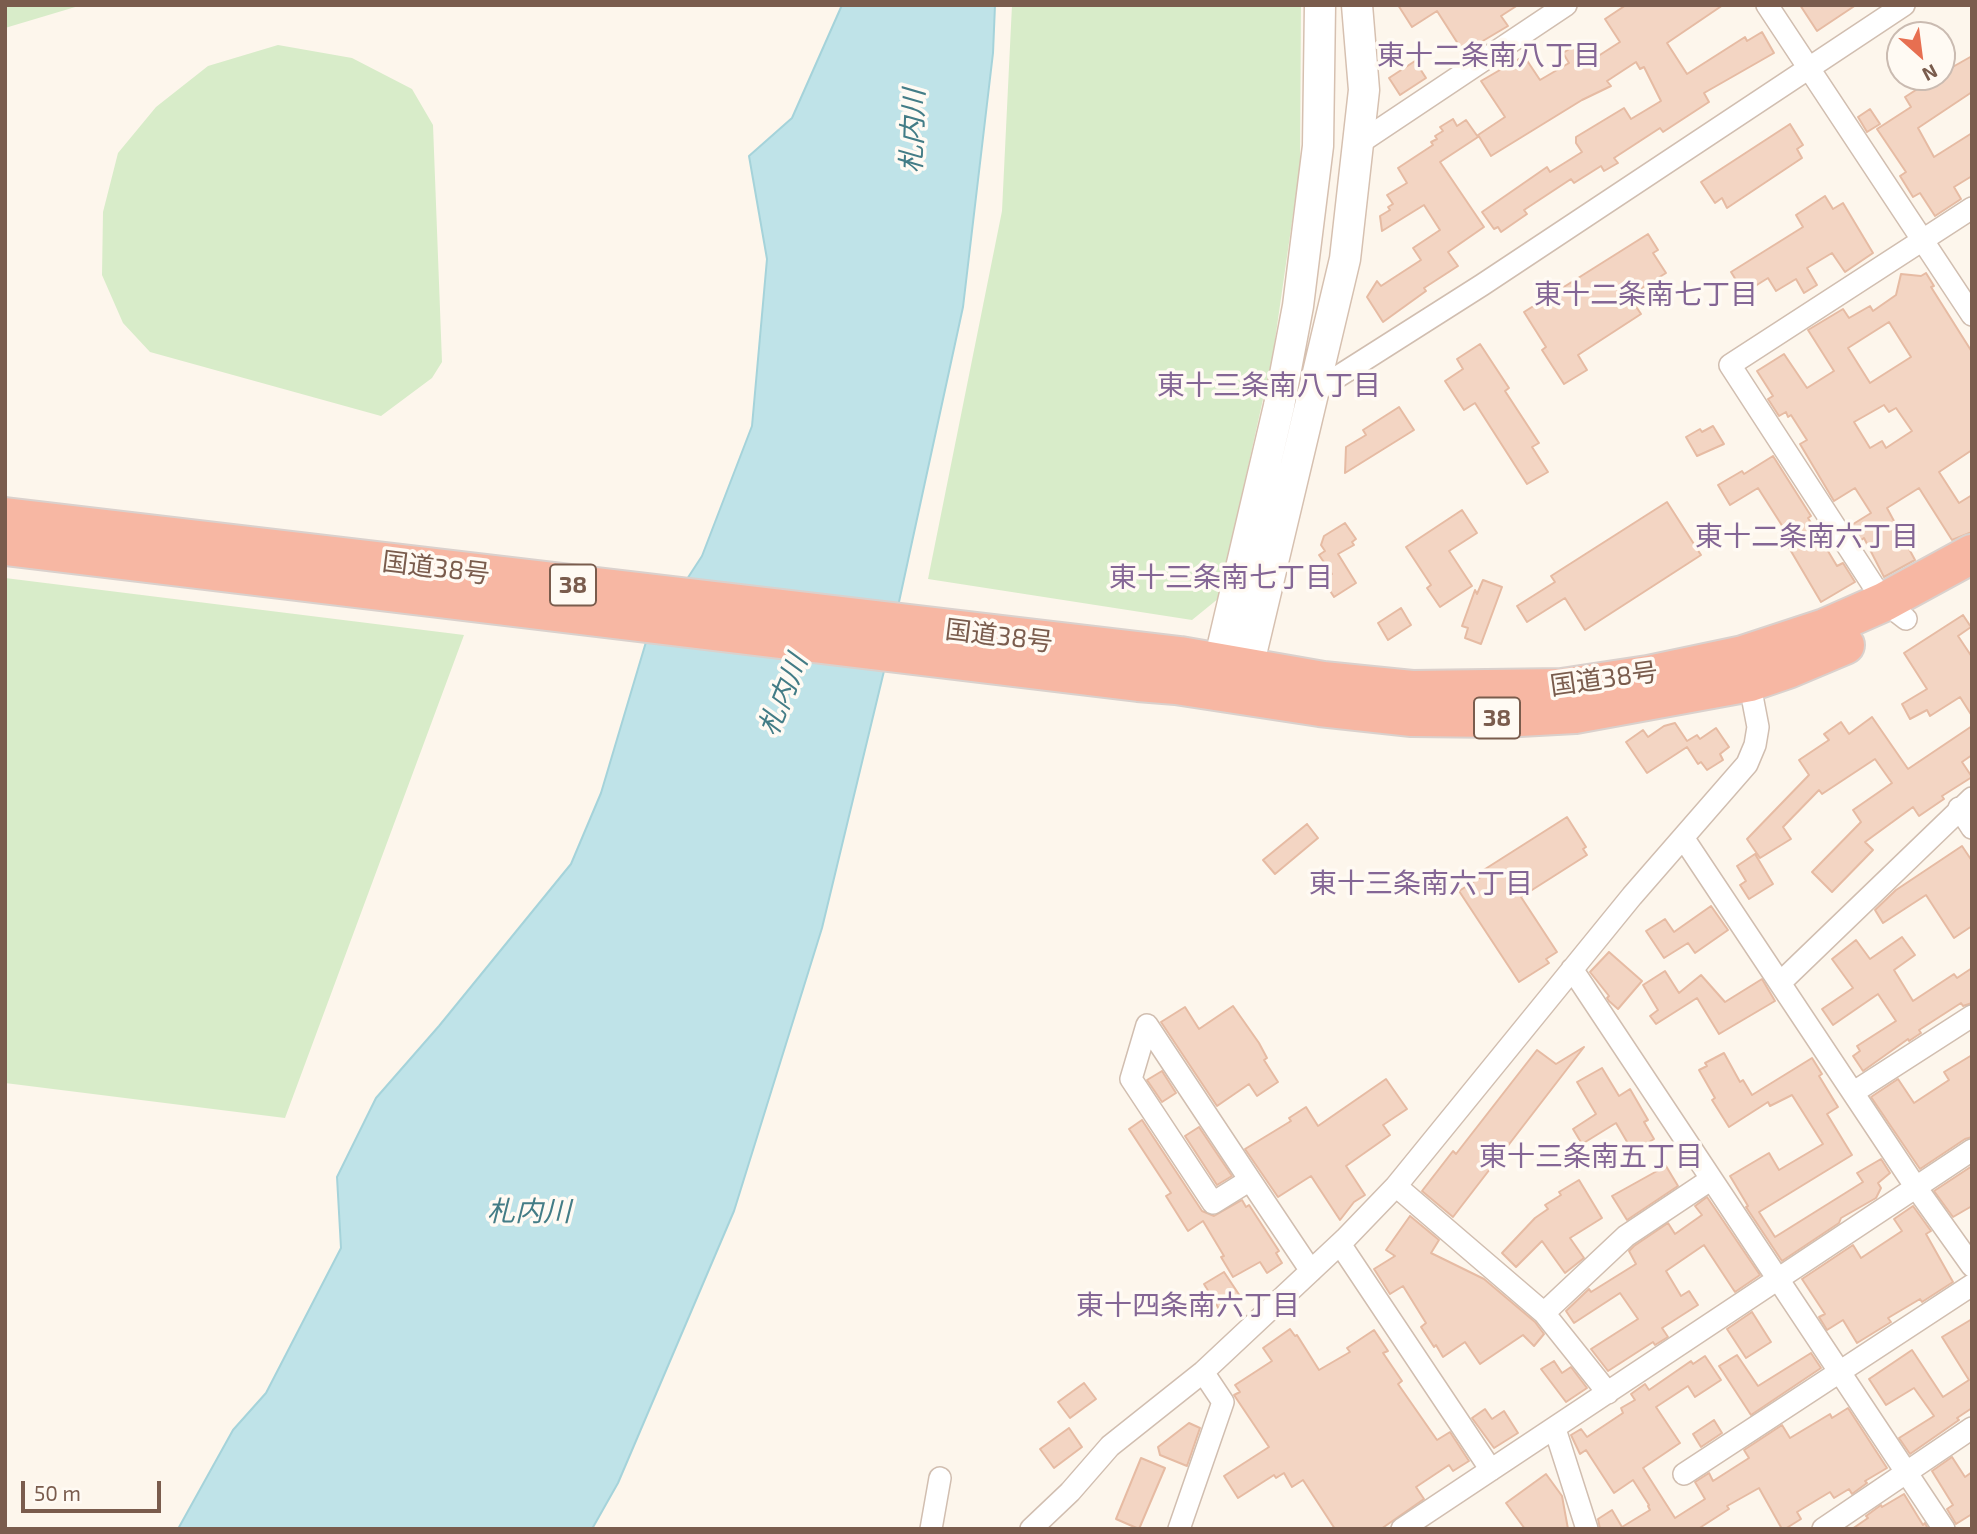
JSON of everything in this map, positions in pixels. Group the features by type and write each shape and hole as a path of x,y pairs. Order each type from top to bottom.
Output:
{"highway":[{"name":"国道38号","path":"5,516 1140,668 1230,679 1324,681 1412,690 1562,688 1648,676 1746,668 1825,628 1895,610 1972,583"},
{"name":"国道38号","path":"5,546 1140,668"},
{"name":"国道38号","path":"1895,610 1972,554"}],"street":[{"path":"1230,679 1298,306 1318,146 1320,5"},
{"path":"1230,679 1315,392 1345,259 1364,90 1357,5"},
{"path":"1358,145 1566,5"},
{"path":"1767,5 1972,316"},
{"path":"1279,407 1315,392 1904,5"},
{"path":"1895,610 1730,365 1972,208"},
{"path":"1031,1529 1070,1492 1110,1446 1203,1372 1340,1244 1396,1185 1632,897 1747,764 1755,745 1758,727 1746,668"},
{"path":"1781,982 1965,803 1972,828"},
{"path":"1684,839 1915,1186 1972,1266"},
{"path":"1572,969 1944,1529"},
{"path":"1854,1092 1972,1016"},
{"path":"1250,1180 1213,1203 1131,1079 1147,1025 1311,1271"},
{"path":"1402,1529 1428,1522 1491,1470 1972,1150"},
{"path":"1544,1313 1626,1236 1710,1180"},
{"path":"1396,1185 1544,1313 1608,1394"},
{"path":"1340,1244 1491,1470"},
{"path":"1684,1474 1972,1285"},
{"path":"1179,1529 1223,1402 1203,1372"},
{"path":"1824,1529 1972,1428"},
{"path":"1555,1429 1587,1529"},
{"path":"931,1529 940,1478"},
{"path":"1052,1529 1070,1492"}],"green space":[{"path":"5,5 82,5 5,28"},
{"path":"1012,5 1301,5 1300,166 1273,354 1219,598 1192,620 928,579 1002,211"},
{"path":"278,45 352,58 412,89 433,125 442,362 432,378 381,416 150,352 123,323 102,275 103,212 118,153 156,107 208,66"},
{"path":"5,578 464,635 285,1118 5,1083"}],"water":[{"name":"札内川","path":"842,5 995,5 993,53 963,307 884,671 822,928 734,1211 618,1483 592,1529 178,1529 233,1430 266,1393 341,1248 337,1177 376,1098 439,1026 571,864 601,793 646,642 702,556 752,426 767,259 749,156 792,118"}],"building":[{"path":"1398,5 1518,5 1501,16 1508,26 1462,50 1437,11 1412,27"},
{"path":"1626,5 1723,5 1667,43 1687,74 1745,37 1747,41 1762,32 1774,53 1704,93 1709,102 1663,132 1660,128 1614,158 1618,163 1604,171 1601,166 1574,183 1571,179 1524,210 1527,214 1501,232 1498,227 1494,229 1482,212 1547,167 1550,172 1582,152 1576,143 1576,137 1624,108 1631,119 1661,101 1644,67 1640,69 1636,62 1607,81 1611,86 1582,100 1491,156 1478,135 1505,117 1481,81 1524,56 1540,80 1569,63 1563,53 1580,42 1592,60 1620,42 1605,19"},
{"path":"1800,5 1856,5 1817,31"},
{"path":"1972,56 1972,92 1918,128 1934,157 1972,133 1972,176 1954,187 1961,199 1935,216 1920,193 1913,197 1900,176 1906,172 1877,129 1911,107 1905,97 1914,91 1956,91 1956,65"},
{"path":"1415,61 1426,78 1400,95 1389,78"},
{"path":"1870,109 1880,124 1867,132 1858,117"},
{"path":"1453,119 1457,126 1466,120 1478,137 1440,162 1484,227 1448,252 1458,266 1424,288 1426,291 1383,322 1367,297 1377,281 1381,286 1421,260 1413,248 1440,230 1424,205 1382,231 1380,216 1390,210 1388,207 1393,204 1387,195 1407,183 1398,168 1433,145 1431,142 1437,139 1435,136 1443,131 1440,127"},
{"path":"1790,124 1803,145 1797,149 1802,158 1727,208 1722,198 1715,203 1701,182"},
{"path":"1825,196 1833,209 1843,203 1873,253 1845,272 1832,253 1807,268 1817,285 1804,293 1796,279 1776,291 1768,278 1744,293 1731,272 1803,227 1796,215"},
{"path":"1648,234 1658,250 1653,253 1666,273 1629,296 1641,314 1578,355 1587,370 1564,384 1542,350 1546,347 1524,312"},
{"path":"1926,273 1934,286 1931,287 1972,352 1972,450 1939,472 1959,503 1972,495 1972,532 1952,540 1919,488 1887,508 1915,560 1884,577 1864,538 1860,541 1850,526 1871,513 1855,488 1834,501 1800,444 1807,440 1791,415 1788,417 1786,412 1779,416 1768,399 1773,396 1757,371 1784,354 1807,388 1834,371 1808,330 1843,309 1849,318 1870,306 1873,311 1896,295 1901,274 1921,276","holes":["1889,322 1911,357 1870,383 1848,348","1884,405 1889,412 1896,408 1912,431 1886,448 1882,441 1870,448 1854,422"]},
{"path":"1480,344 1509,388 1505,391 1539,443 1532,447 1548,472 1527,484 1475,403 1464,410 1445,381 1463,369 1457,359"},
{"path":"1399,407 1414,430 1345,473 1346,447 1366,435 1363,430"},
{"path":"1713,426 1724,444 1697,456 1686,437 1700,429 1702,432"},
{"path":"1773,456 1811,516 1808,518 1837,566 1843,563 1855,582 1821,602 1785,541 1790,538 1758,488 1730,505 1718,485 1742,471 1744,474"},
{"path":"1667,502 1701,555 1585,630 1565,598 1527,622 1517,606 1555,582 1551,576"},
{"path":"1462,510 1477,533 1449,551 1472,586 1440,607 1427,588 1431,585 1406,547"},
{"path":"1345,523 1356,539 1352,542 1354,545 1338,554 1356,583 1334,597 1323,580 1332,574 1319,555 1325,551 1321,545 1324,536"},
{"path":"1483,580 1502,587 1481,644 1465,638 1468,628 1462,626 1475,590 1477,594"},
{"path":"1401,608 1411,625 1388,640 1378,623"},
{"path":"1963,615 1971,627 1958,636 1972,657 1972,716 1960,697 1930,716 1927,710 1910,719 1902,704 1927,689 1904,653"},
{"path":"1872,717 1908,769 1972,726 1972,755 1962,762 1972,777 1942,796 1944,799 1919,816 1913,807 1865,842 1873,850 1832,892 1812,872 1861,822 1853,810 1892,783 1875,759 1822,794 1819,790 1783,827 1791,839 1760,858 1747,839 1809,775 1799,760 1829,740 1824,734 1841,722 1849,734"},
{"path":"1675,723 1687,741 1697,735 1700,739 1716,728 1729,747 1720,754 1723,760 1707,770 1701,762 1698,764 1687,747 1647,773 1626,742 1643,730 1648,737 1664,726"},
{"path":"1567,817 1586,847 1583,849 1587,855 1521,897 1557,952 1546,959 1549,963 1519,982 1459,891 1484,875 1482,871"},
{"path":"1307,824 1318,838 1275,874 1263,860"},
{"path":"1962,846 1972,861 1972,926 1954,938 1926,895 1883,923 1875,910 1896,890"},
{"path":"1755,854 1773,884 1749,899 1740,885 1746,881 1737,866"},
{"path":"1711,906 1728,930 1695,953 1688,943 1664,958 1646,931 1665,919 1674,932"},
{"path":"1902,937 1915,955 1894,970 1913,1001 1954,974 1957,978 1972,968 1972,1003 1963,1006 1961,1003 1863,1071 1853,1056 1860,1051 1857,1046 1896,1021 1878,994 1833,1025 1822,1009 1853,988 1832,959 1856,940 1870,959"},
{"path":"1609,952 1642,981 1618,1009 1609,1001 1609,996 1590,972"},
{"path":"1665,971 1679,993 1701,975 1725,1002 1762,979 1775,1001 1719,1034 1697,998 1656,1024 1650,1016 1658,1010 1643,985"},
{"path":"1233,1006 1259,1043 1267,1058 1264,1060 1278,1082 1257,1096 1249,1084 1217,1106 1161,1022 1185,1007 1199,1029"},
{"path":"1584,1047 1453,1217 1422,1191 1453,1151 1456,1154 1537,1050 1556,1064"},
{"path":"1724,1053 1740,1082 1743,1080 1752,1095 1812,1058 1822,1074 1819,1076 1838,1107 1827,1114 1852,1155 1759,1212 1775,1237 1863,1182 1857,1173 1881,1159 1890,1173 1878,1183 1881,1188 1876,1198 1841,1218 1839,1223 1782,1261 1746,1207 1748,1206 1730,1176 1769,1153 1779,1170 1823,1144 1792,1095 1770,1106 1768,1102 1729,1127 1712,1100 1715,1098 1699,1070 1707,1066 1705,1063"},
{"path":"1972,1055 1972,1137 1920,1169 1871,1097 1898,1079 1914,1103 1949,1080 1944,1072"},
{"path":"1602,1068 1619,1096 1630,1089 1648,1120 1644,1122 1654,1139 1633,1152 1616,1123 1582,1144 1573,1129 1596,1114 1577,1082"},
{"path":"1162,1071 1176,1093 1162,1102 1147,1080"},
{"path":"1386,1079 1407,1109 1383,1125 1390,1135 1346,1166 1365,1195 1354,1202 1340,1220 1311,1176 1278,1197 1245,1149 1291,1121 1289,1118 1306,1107 1318,1126"},
{"path":"1142,1120 1202,1211 1214,1216 1242,1200 1246,1207 1249,1205 1279,1251 1276,1253 1282,1263 1267,1273 1260,1262 1233,1277 1203,1221 1188,1231 1166,1196 1171,1193 1129,1129"},
{"path":"1199,1127 1232,1176 1217,1185 1185,1136"},
{"path":"1666,1166 1678,1186 1627,1220 1612,1196"},
{"path":"1972,1166 1972,1206 1953,1217 1934,1191"},
{"path":"1579,1180 1602,1218 1570,1238 1584,1258 1565,1273 1542,1241 1516,1267 1502,1253 1535,1218 1548,1209 1545,1205 1561,1195 1559,1192"},
{"path":"1707,1197 1760,1275 1735,1292 1704,1245 1666,1271 1681,1296 1689,1291 1698,1305 1662,1328 1668,1337 1655,1345 1653,1342 1608,1371 1591,1349 1638,1319 1620,1293 1574,1323 1566,1311 1589,1289 1591,1292 1636,1264 1629,1251 1634,1246 1668,1223 1675,1234 1702,1215 1695,1206"},
{"path":"1913,1206 1931,1231 1926,1234 1953,1282 1922,1302 1920,1299 1888,1318 1891,1322 1857,1343 1843,1320 1827,1330 1819,1317 1825,1314 1802,1279 1853,1245 1861,1258 1902,1231 1894,1219"},
{"path":"1410,1216 1439,1240 1431,1253 1484,1279 1535,1322 1544,1334 1534,1346 1523,1335 1480,1364 1465,1342 1443,1357 1421,1327 1426,1323 1403,1286 1390,1294 1374,1269 1395,1256 1386,1250"},
{"path":"1224,1272 1240,1296 1219,1309 1204,1284"},
{"path":"1752,1312 1771,1342 1746,1358 1727,1329"},
{"path":"1972,1319 1972,1408 1910,1454 1899,1438 1934,1416 1914,1388 1886,1405 1869,1379 1912,1350 1943,1397 1969,1380 1942,1337"},
{"path":"1290,1329 1297,1335 1319,1370 1350,1352 1347,1348 1374,1330 1388,1351 1383,1353 1402,1381 1398,1384 1437,1440 1450,1432 1469,1461 1453,1471 1449,1465 1416,1487 1424,1499 1381,1529 1335,1529 1303,1480 1292,1487 1284,1473 1276,1478 1274,1475 1238,1498 1224,1476 1269,1447 1234,1395 1240,1392 1235,1385 1272,1361 1263,1348"},
{"path":"1811,1353 1821,1368 1751,1415 1719,1366 1737,1355 1758,1386"},
{"path":"1705,1356 1721,1380 1695,1397 1688,1386 1656,1407 1680,1443 1643,1468 1675,1518 1705,1499 1695,1482 1709,1473 1713,1481 1749,1458 1744,1450 1782,1425 1790,1438 1830,1414 1832,1418 1848,1408 1887,1468 1865,1481 1867,1483 1852,1494 1849,1489 1834,1498 1830,1492 1797,1512 1801,1519 1785,1529 1782,1529 1759,1488 1727,1506 1729,1509 1698,1529 1600,1529 1598,1519 1612,1510 1622,1527 1650,1510 1649,1505 1633,1480 1614,1493 1586,1450 1580,1454 1571,1435 1581,1429 1587,1437 1623,1413 1621,1408 1635,1400 1631,1394 1645,1384 1649,1390 1691,1361 1693,1364"},
{"path":"1554,1361 1562,1373 1571,1367 1587,1388 1566,1402 1541,1369"},
{"path":"1084,1383 1096,1399 1070,1418 1058,1402"},
{"path":"1485,1409 1492,1419 1504,1411 1518,1433 1494,1448 1472,1418"},
{"path":"1714,1420 1722,1433 1701,1447 1693,1434"},
{"path":"1189,1423 1200,1428 1187,1466 1160,1455 1158,1447"},
{"path":"1069,1428 1082,1447 1054,1468 1040,1449"},
{"path":"1952,1457 1965,1477 1972,1472 1972,1514 1956,1524 1947,1509 1953,1505 1932,1471"},
{"path":"1141,1458 1165,1468 1139,1529 1116,1519"},
{"path":"1546,1474 1562,1496 1568,1529 1525,1529 1506,1503"},
{"path":"1904,1494 1928,1529 1852,1529 1881,1505 1882,1507"}],"district":[{"name":"東十二条南八丁目","path":"1489,56"},
{"name":"東十二条南七丁目","path":"1646,295"},
{"name":"東十三条南八丁目","path":"1269,386"},
{"name":"東十二条南六丁目","path":"1807,537"},
{"name":"東十三条南七丁目","path":"1221,578"},
{"name":"東十三条南六丁目","path":"1421,884"},
{"name":"東十三条南五丁目","path":"1591,1157"},
{"name":"東十四条南六丁目","path":"1188,1306"}]}
